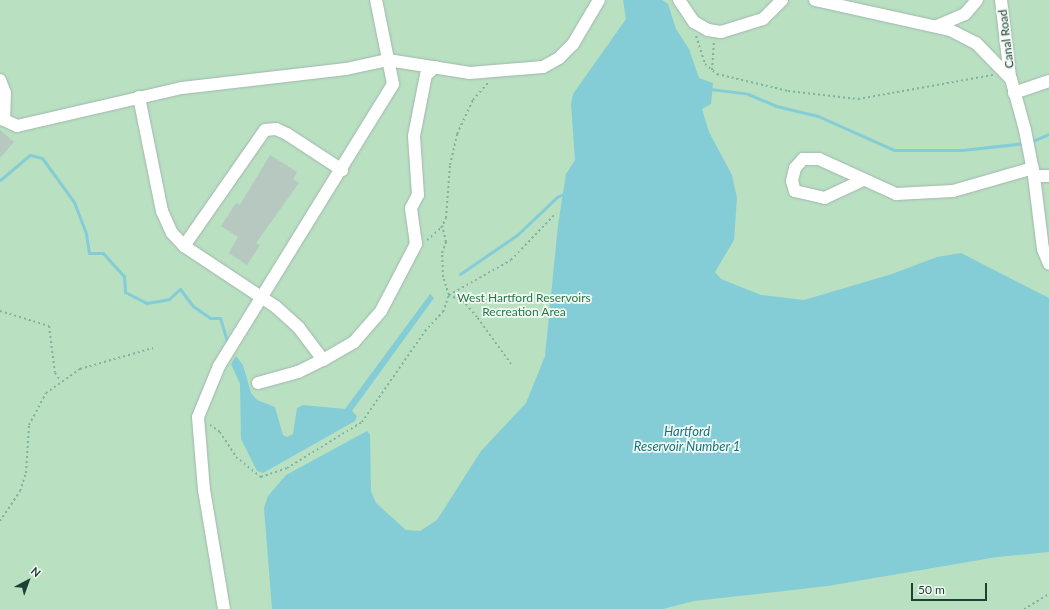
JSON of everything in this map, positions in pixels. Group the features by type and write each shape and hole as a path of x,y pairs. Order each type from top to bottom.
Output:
{"street":[{"path":"224,609 204,490 198,417 206,392 230,348 325,198 393,84 376,0"},
{"path":"0,80 4,93 2,119 17,126 139,97 229,81 346,69 388,60 470,73 543,67 559,58 573,44 598,0"},
{"path":"679,0 694,22 717,32 735,30 764,19 782,0"},
{"path":"815,0 937,26 976,43 1008,76"},
{"path":"937,26 965,14 977,0"},
{"name":"Canal Road","path":"1001,0 1008,76 1026,130 1033,172"},
{"path":"258,383 298,372 323,360 354,342 381,311 416,244 411,208 418,195 414,136 426,75 435,67"},
{"path":"1014,93 1049,81"},
{"path":"139,97 162,211 172,233 184,246 215,269 276,307 299,328 323,360"},
{"path":"184,246 264,130 276,129 287,134 342,170"},
{"path":"861,181 825,198 795,192 792,181 795,168 803,159 819,159 861,181 896,194 933,194 973,187 1033,172 1049,176"},
{"path":"1033,172 1043,249 1049,264"}],"path":[{"path":"694,22 700,50 705,64 712,71 788,91 858,99 1008,76"},
{"path":"712,71 712,56 717,32"},
{"path":"413,250 442,225 448,209 450,165 457,134 473,100 490,81"},
{"path":"449,295 511,260 556,213"},
{"path":"198,417 220,432 236,457 260,477 274,475 362,422 425,331 443,312 449,295 443,277 442,253 446,242 442,225"},
{"path":"449,295 464,302 477,317 511,364"},
{"path":"0,311 49,326 55,373 61,381"},
{"path":"0,521 20,491 26,473 30,425 36,410 46,393 80,369 153,348"},
{"path":"1024,609 1049,594"}],"green space":[{"name":"West Hartford Reservoirs Recreation Area","path":"0,0 1049,0 1049,609 0,609"}],"water":[{"name":"Hartford Reservoir Number 1","path":"623,0 662,0 668,4 676,29 689,49 699,78 713,83 711,104 702,109 709,132 732,175 737,198 734,240 715,272 721,279 761,295 804,300 892,274 937,257 961,253 1049,298 1049,552 997,557 828,586 694,601 663,609 272,609 264,508 268,496 286,475 367,431 370,435 371,491 376,503 406,530 420,531 437,520 481,451 526,403 545,356 558,225 566,174 575,160 571,104 573,94 626,19"},
{"path":"430,294 434,298 352,411 357,416 355,421 263,473 257,471 241,439 240,384 231,364 236,356 243,365 251,393 257,400 275,407 283,435 287,437 293,434 297,408 303,405 345,409"}],"building":[{"path":"0,130 14,142 0,158"},
{"path":"270,155 297,172 293,179 299,183 256,243 260,245 247,265 229,253 238,237 221,226 236,203 240,205"}],"waterway":[{"path":"710,89 748,94 776,106 818,116 894,150 962,150 1025,143"},
{"path":"1030,142 1049,134"},
{"path":"0,180 30,155 42,158 74,202 86,234 89,253 103,253 124,276 125,292 147,303 169,299 180,289 193,306 210,318 220,318 228,344"},
{"path":"460,274 517,235 557,197 566,193"}]}
